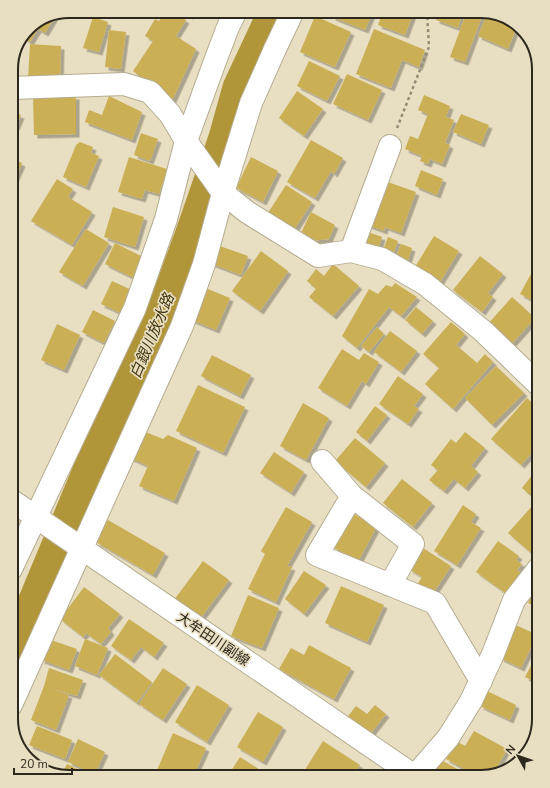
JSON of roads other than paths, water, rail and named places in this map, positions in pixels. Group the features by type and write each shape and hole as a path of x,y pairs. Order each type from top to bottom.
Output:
{"street":[{"path":"18,556 39,519 135,308 166,219 186,141 232,18"},
{"path":"18,689 182,326 204,264 223,193 251,103 290,18"},
{"path":"18,88 124,84 150,92 170,114 186,141 223,193 247,212 318,256 351,251 382,259 425,284 483,331 532,379"},
{"path":"351,251 390,146"},
{"path":"322,461 352,496 413,544 390,585"},
{"path":"352,496 317,555 435,603 481,681"},
{"name":"大牟田川副線","path":"18,505 405,770"},
{"path":"421,770 448,738 472,701 493,654 514,600 532,577"}],"waterway":[{"name":"白銀川放水路","path":"18,639 32,610 90,471 160,323 226,138 240,88 273,18"}]}
